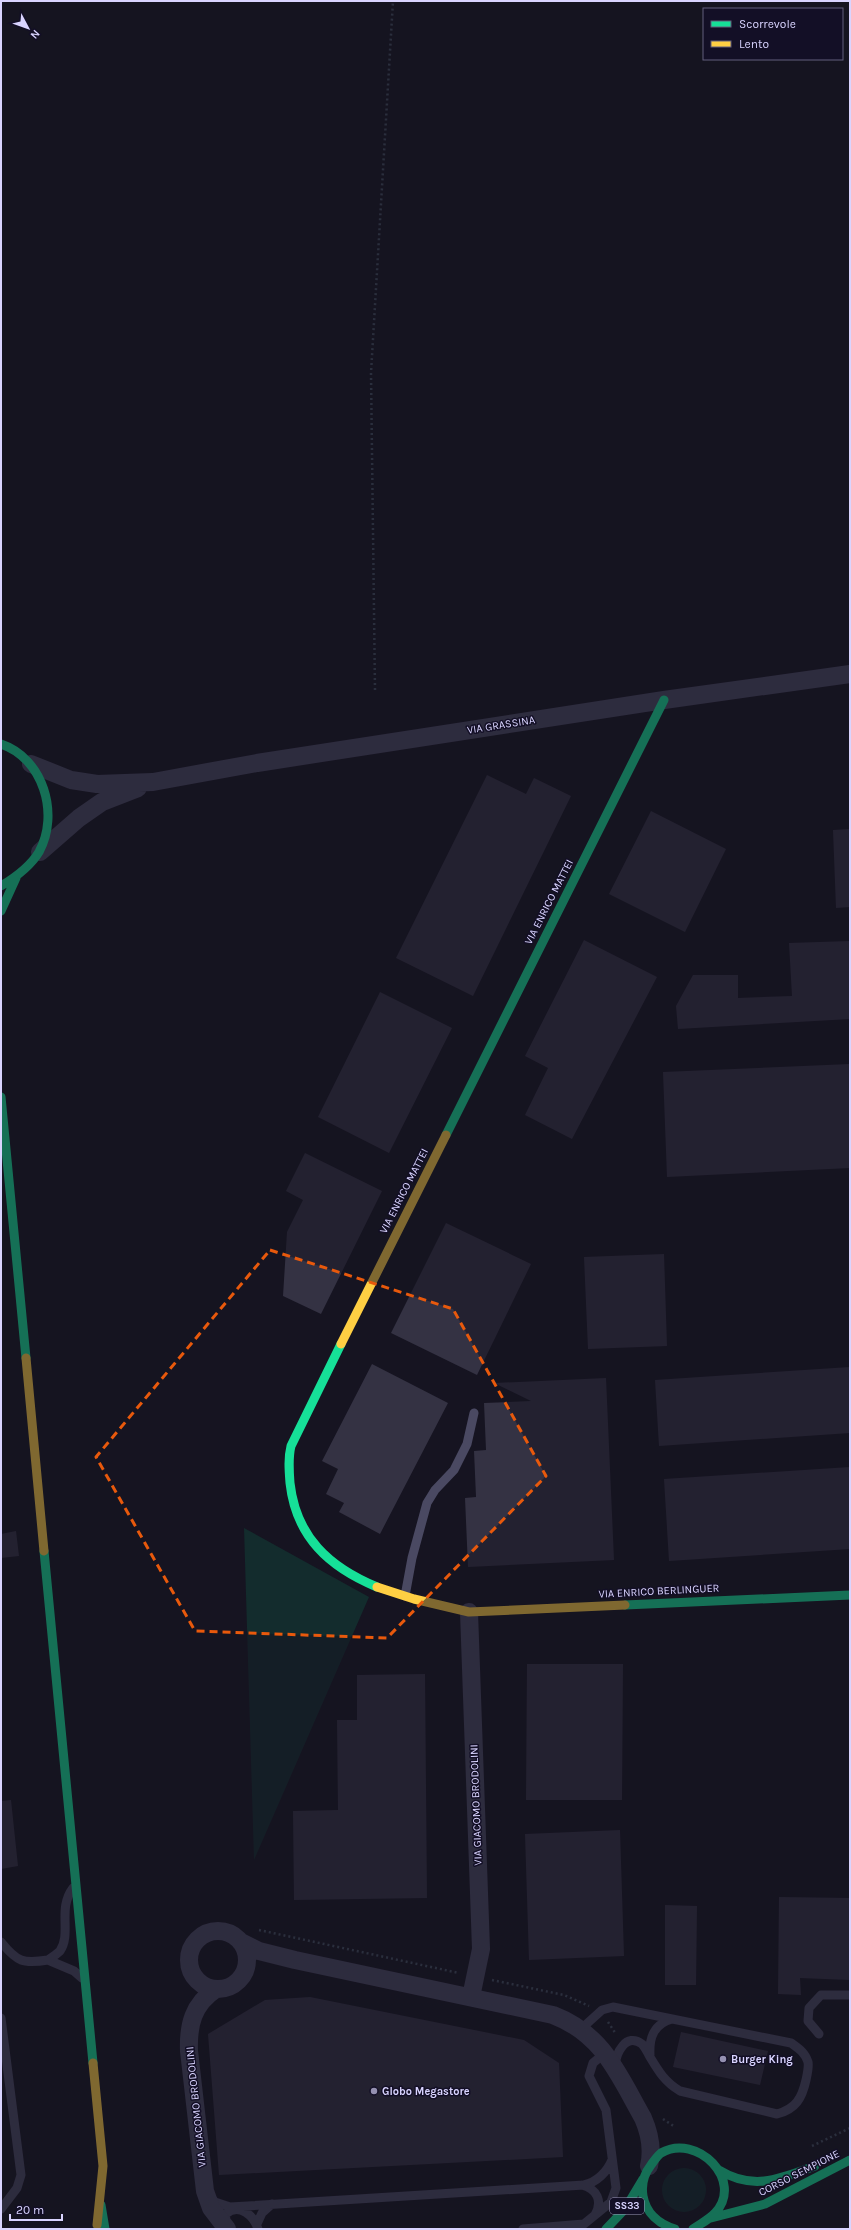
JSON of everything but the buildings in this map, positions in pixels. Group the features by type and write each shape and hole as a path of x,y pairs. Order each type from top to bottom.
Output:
{"main road":[{"name":"VIA ENRICO MATTEI","path":"469,1612 405,1598 372,1588 326,1558 309,1538 295,1513 290,1484 290,1448 332,1361 664,700"},
{"path":"1,886 16,878 27,869 40,852 46,837 49,821 49,804 44,787 31,764 3,742"},
{"path":"1,911 16,878"},
{"path":"1,1097 87,1983 103,2166 101,2205 97,2229"},
{"name":"VIA ENRICO BERLINGUER","path":"469,1612 850,1594"},
{"path":"675,2229 665,2226 654,2218 646,2206 642,2193 646,2172 659,2156 670,2150 683,2148 696,2150 708,2156 719,2170 724,2190 722,2203 702,2225"},
{"name":"CORSO SEMPIONE","path":"719,2170 735,2180 755,2183 765,2182 850,2153"},
{"name":"CORSO SEMPIONE","path":"702,2225 765,2204 850,2160"},
{"name":"SS33","path":"606,2229 625,2209 646,2172"},
{"path":"101,2205 105,2229"},
{"path":"654,2228 665,2226"}],"street":[{"name":"VIA GRASSINA","path":"31,764 71,780 96,784 153,782 257,763 664,700 850,674"},
{"name":"VIA GRASSINA","path":"40,852 79,818 102,802 153,782"},
{"name":"VIA GIACOMO BRODOLINI","path":"469,1612 481,1949 471,1997"},
{"path":"241,1978 247,1961 246,1951 241,1942 234,1935 215,1931 205,1934 197,1940 189,1957 193,1975 200,1982 216,1989 226,1988 241,1978 250,1969 266,1961 295,1960"},
{"path":"241,1942 259,1951 295,1960 553,2015 571,2022 581,2028 610,2060 649,2126 664,2139 683,2148"},
{"name":"VIA GIACOMO BRODOLINI","path":"216,1989 206,1997 196,2010 192,2017 188,2037 205,2192 211,2208 227,2228"},
{"path":"643,2118 652,2150 646,2172"}],"lane":[{"path":"405,1598 412,1558 427,1503 435,1490 454,1470 467,1444 474,1414"},
{"path":"1,1942 17,1959 29,1963 48,1960 60,1951 65,1940 66,1897 77,1882"},
{"path":"48,1960 74,1971 87,1983"},
{"path":"818,2034 808,2021 809,2008 821,1995 850,1995"},
{"path":"523,2229 578,2226 593,2218 611,2202 616,2193 606,2110 589,2076 593,2063 610,2060 628,2041 636,2041 643,2044 668,2084 680,2091 777,2114 788,2111 797,2103 803,2093 808,2062 802,2051 791,2043 613,2007 602,2010 581,2028"},
{"path":"1,2018 21,2175 17,2188 1,2209"},
{"path":"650,2057 652,2034 658,2026 672,2019"},
{"path":"205,2192 216,2202 230,2207 581,2185 590,2184 596,2180 606,2170 612,2160"},
{"path":"581,2185 595,2191 599,2200 597,2211 593,2218"},
{"path":"257,2227 262,2213 273,2204"},
{"path":"227,2228 226,2214 233,2210 239,2210 249,2214 257,2227"}],"path":[{"path":"374,690 372,373 393,1"}],"highlighted area":[{"path":"270,1250 453,1309 546,1476 387,1638 195,1631 96,1457"}],"green space":[{"path":"244,1528 369,1597 254,1860"},
{"path":"688,2168 693,2169 700,2174 705,2181 705,2199 700,2206 693,2211 680,2212 675,2211 668,2206 663,2199 662,2186 663,2181 668,2174 675,2169"}],"traffic: fast":[{"path":"446,1135 664,700"},
{"path":"1,744 16,751 28,761 37,774 44,789 48,821 45,837 39,852 22,871 1,886"},
{"path":"1,911 16,878"},
{"path":"1,1097 26,1358"},
{"path":"341,1344 291,1446 289,1460 290,1483 293,1502 299,1519 318,1548 330,1560 344,1570 377,1587"},
{"path":"44,1551 93,2063"},
{"path":"625,1605 850,1595"},
{"path":"675,2229 659,2221 650,2213 643,2196 642,2187 647,2172 657,2157 661,2153 675,2148 689,2149 702,2154 713,2163 721,2174 724,2187 723,2200 715,2213 693,2229"},
{"path":"711,2218 765,2204 850,2160"},
{"path":"719,2170 743,2180 767,2181 778,2179 815,2166"},
{"path":"606,2229 625,2209 643,2179"},
{"path":"101,2205 105,2229"}],"traffic: slow":[{"path":"341,1344 446,1135"},
{"path":"26,1358 44,1551"},
{"path":"377,1587 414,1599 469,1612 625,1605"},
{"path":"93,2063 103,2166 97,2225"}],"place":[{"name":"Burger King","path":"723,2059"},
{"name":"Globo Megastore","path":"374,2091"}]}
